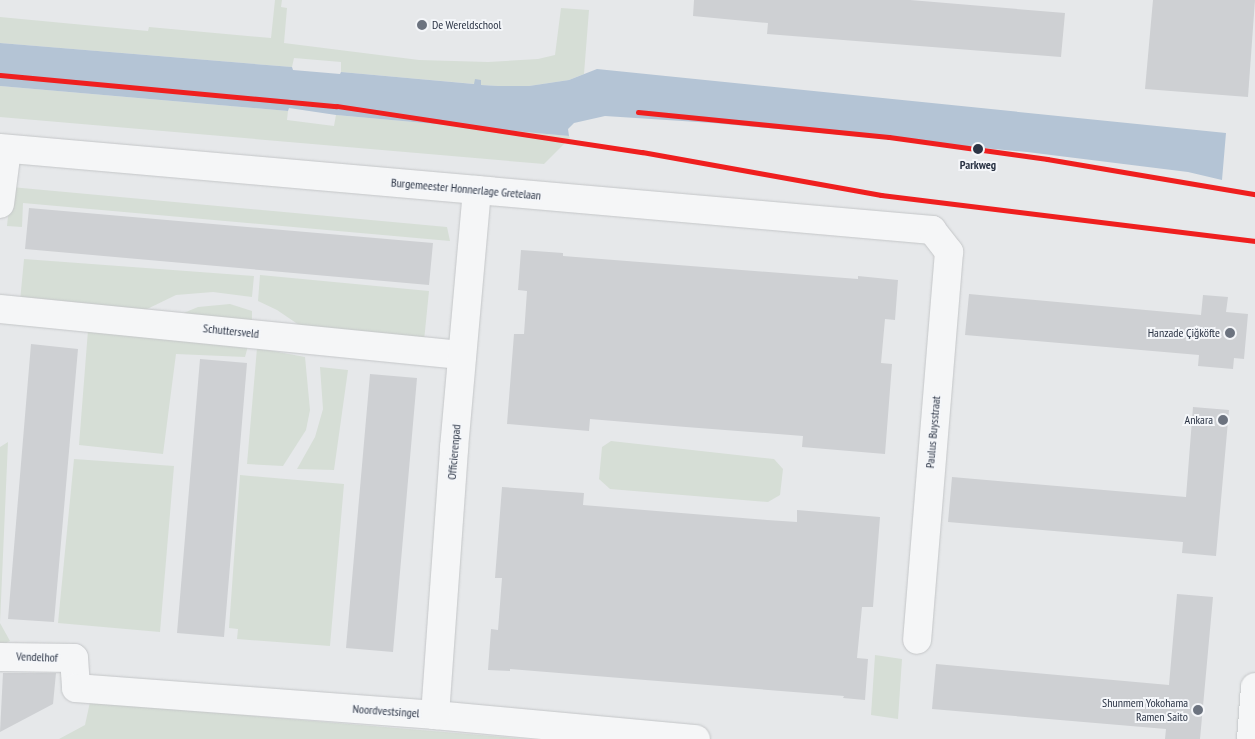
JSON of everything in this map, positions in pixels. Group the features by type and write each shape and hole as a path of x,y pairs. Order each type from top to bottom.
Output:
{"street":[{"name":"Burgemeester Honnerlage Gretelaan","path":"3,148 932,230"},
{"path":"0,204 3,148"},
{"name":"Officierenpad","path":"435,715 454,448 477,190"},
{"name":"Paulus Buysstraat","path":"917,640 949,252 932,230"},
{"name":"Schuttersveld","path":"0,309 462,355"},
{"name":"Vendelhof","path":"0,657 74,658 76,688"},
{"path":"1250,739 1255,687"},
{"name":"Noordvestsingel","path":"76,688 435,715 696,739"}],"shaded area":[{"path":"275,0 282,0 281,7 287,8 284,43 419,60 488,62 538,59 555,55 561,8 589,10 584,74 569,80 529,86 498,86 481,85 475,80 475,84 341,72 341,62 294,58 292,67 0,43 0,17 148,31 149,27 271,38"},
{"path":"0,86 288,111 287,120 334,126 336,115 569,136 570,138 544,164 0,117"},
{"path":"11,187 447,227 450,241 23,203 22,227 7,226"},
{"path":"24,259 254,276 252,297 213,292 176,295 143,311 20,301"},
{"path":"260,275 429,291 424,341 302,327 277,310 258,301"},
{"path":"230,304 252,311 252,325 174,317 198,307"},
{"path":"88,330 248,346 245,357 176,354 163,454 79,445"},
{"path":"257,348 305,357 310,410 306,430 283,466 247,464"},
{"path":"320,367 348,370 334,470 297,469 315,437 323,409"},
{"path":"611,441 774,459 783,469 780,495 768,502 610,489 599,479 602,447"},
{"path":"8,442 0,623 0,447"},
{"path":"74,459 174,466 160,632 58,623"},
{"path":"240,475 344,484 330,646 237,639 238,629 229,628"},
{"path":"0,623 10,641 0,646"},
{"path":"875,655 902,659 898,719 871,715"},
{"path":"90,702 527,739 59,739 85,725"}],"water":[{"path":"0,43 292,67 293,70 340,74 341,72 474,84 475,79 481,80 481,85 498,86 529,86 569,80 597,69 1226,133 1222,180 1188,172 1027,152 713,123 605,116 574,123 568,129 569,136 336,115 289,108 288,111 0,86"}],"building":[{"path":"694,0 910,0 1065,13 1061,57 767,34 768,23 693,16"},
{"path":"1153,0 1255,0 1248,97 1145,89"},
{"path":"29,208 433,243 429,285 25,249"},
{"path":"521,250 563,253 563,256 858,279 858,276 898,280 895,320 885,319 881,363 892,364 885,454 802,447 803,436 590,419 589,431 507,424 514,334 524,334 527,291 518,290"},
{"path":"969,294 1201,315 1203,295 1228,297 1226,312 1248,314 1244,359 1234,358 1233,369 1198,366 1199,355 965,335"},
{"path":"31,344 78,349 54,622 8,619"},
{"path":"200,359 247,363 224,637 177,633"},
{"path":"370,374 417,378 393,652 346,648"},
{"path":"1193,407 1229,410 1216,556 1182,553 1183,542 948,522 952,477 1186,497"},
{"path":"502,487 584,493 583,505 767,520 797,522 797,510 880,517 873,607 862,607 857,658 868,659 865,700 843,698 844,696 510,669 510,671 488,670 491,629 498,630 502,578 495,578"},
{"path":"1177,594 1213,597 1200,739 1165,739 1166,729 932,709 936,664 1169,685"},
{"path":"3,673 56,673 53,704 0,732"}],"transit line":[{"path":"0,75 337,106 642,152 881,195 1255,241"},
{"path":"638,112 889,137 1047,159 1255,194"}],"place":[{"name":"De Wereldschool","path":"422,25"},
{"name":"Parkweg","path":"978,149"},
{"name":"Hanzade Çiğköfte","path":"1230,333"},
{"name":"Ankara","path":"1223,420"},
{"name":"Shunmem Yokohama Ramen Saito","path":"1198,710"}]}
